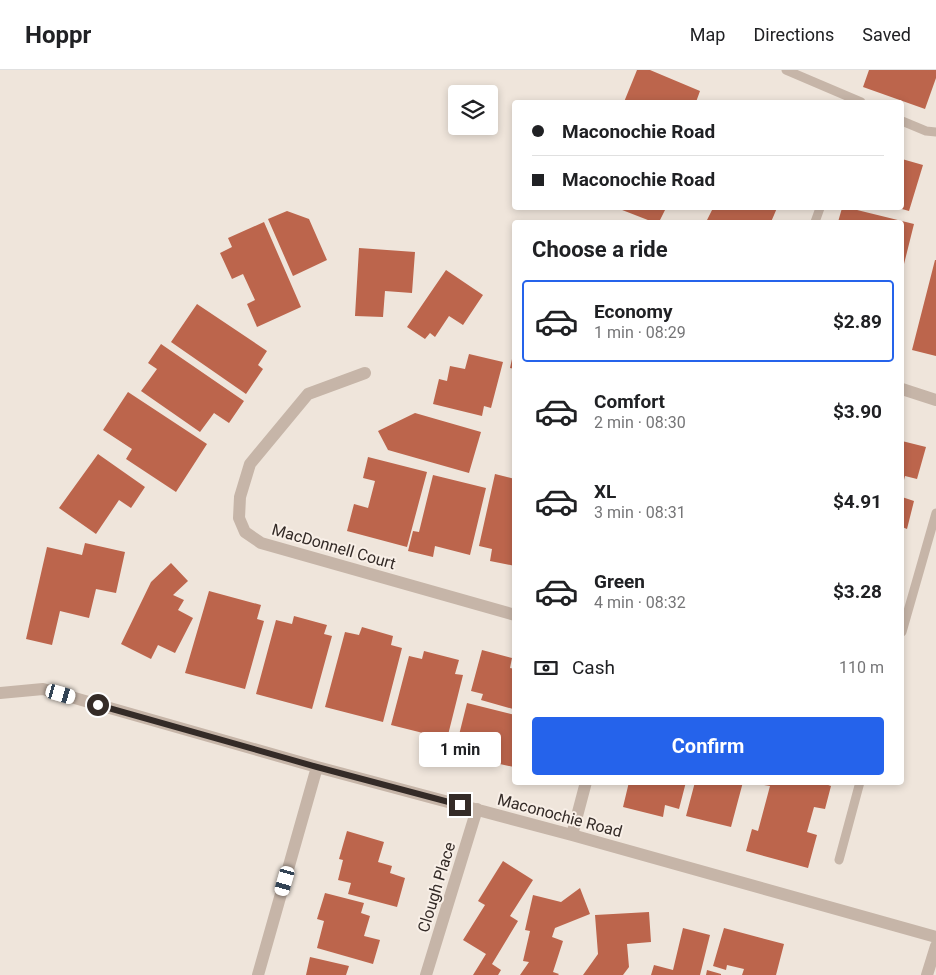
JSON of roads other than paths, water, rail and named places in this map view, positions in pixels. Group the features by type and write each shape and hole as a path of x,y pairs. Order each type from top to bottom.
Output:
{"street":[{"name":"MacDonnell Court","path":"366,373 308,394 250,464 240,497 239,518 245,532 261,543 512,614"},
{"path":"904,390 936,400"},
{"name":"Maconochie Road","path":"0,693 43,689 317,767 572,835 936,937"},
{"path":"258,975 317,767"},
{"path":"572,835 585,785"},
{"name":"Clough Place","path":"426,975 477,809"},
{"path":"927,975 936,946"}],"lane":[{"path":"786,70 855,100"},
{"path":"904,122 926,131 936,132"},
{"path":"904,625 936,513"},
{"path":"839,860 859,785"}]}
